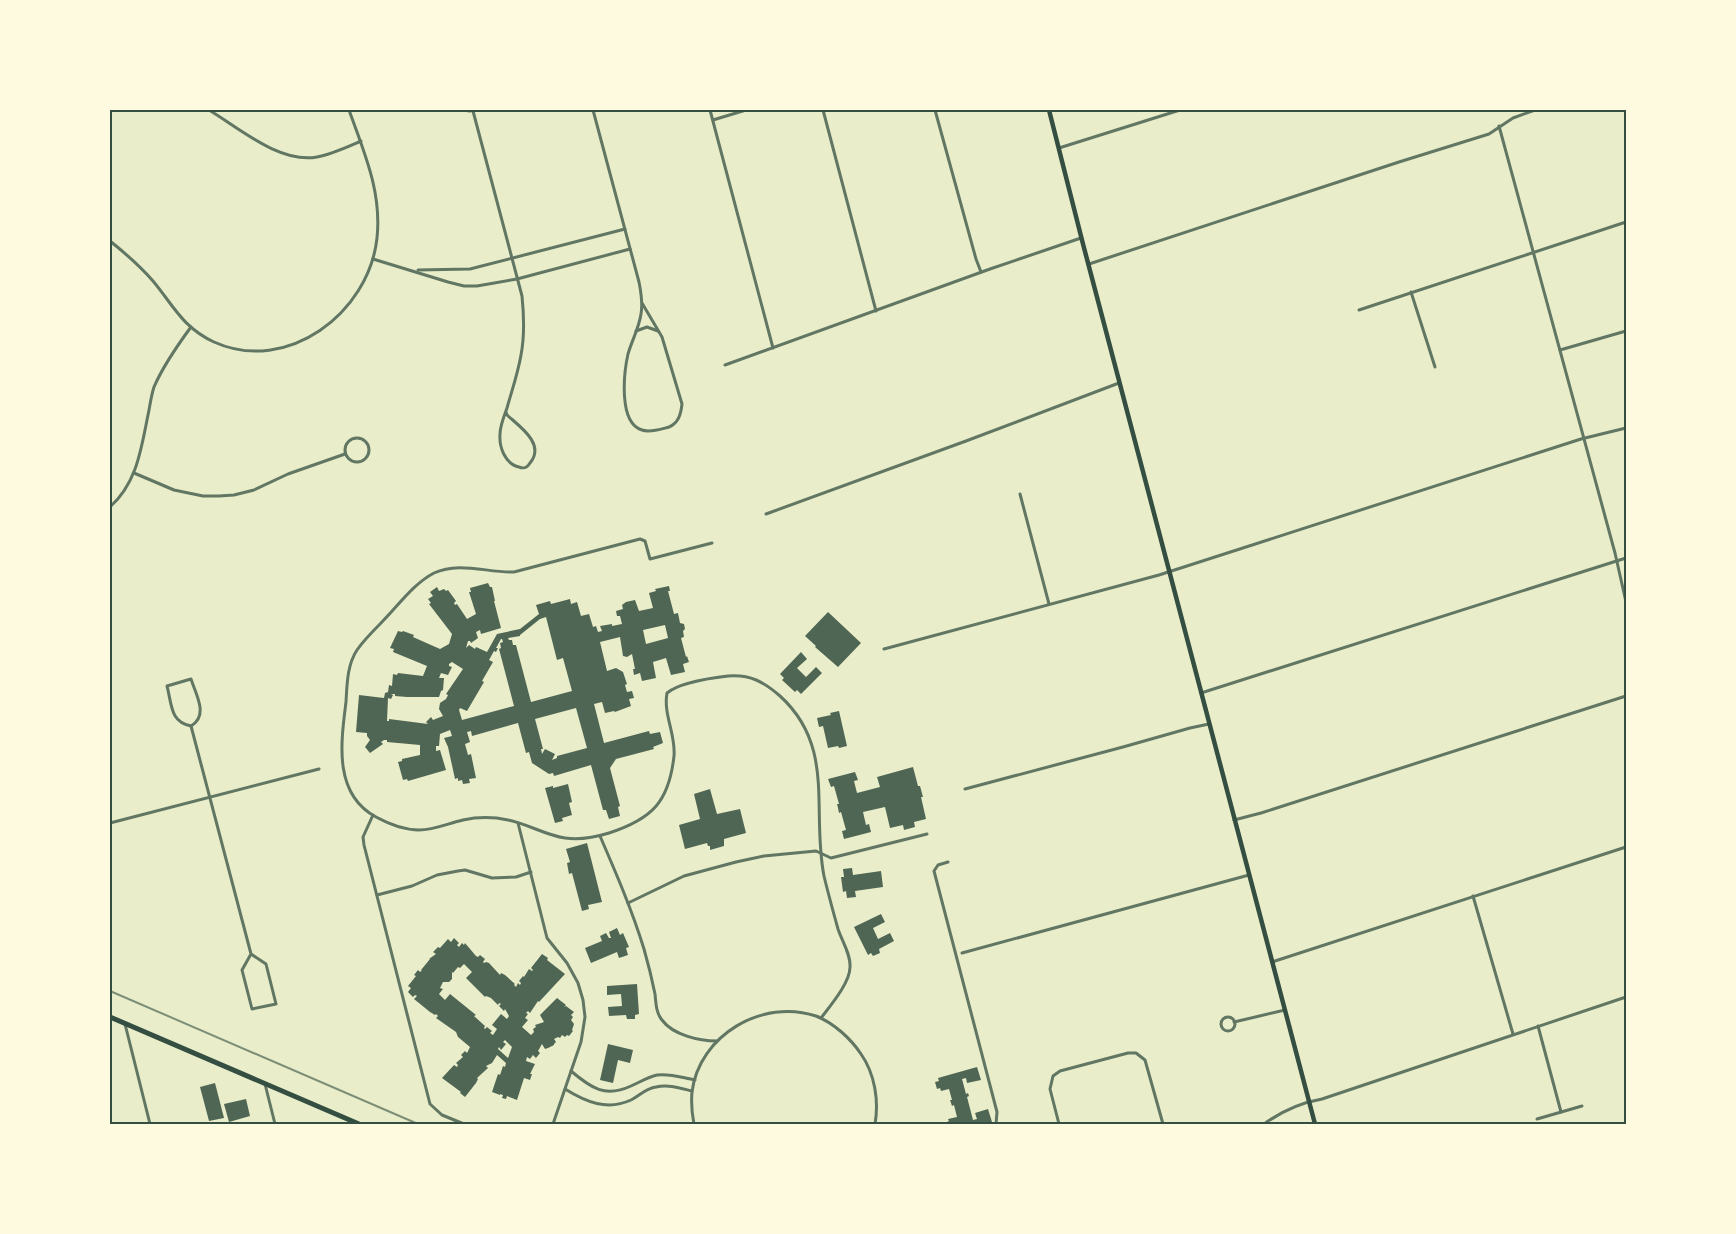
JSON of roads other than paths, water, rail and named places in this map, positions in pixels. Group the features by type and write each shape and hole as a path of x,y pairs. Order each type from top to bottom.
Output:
{"main road":[{"path":"1049,110 1315,1125"},
{"path":"110,1017 359,1125"}],"street":[{"path":"209,110 276,152 293,157 317,157 361,141"},
{"path":"110,241 153,282 176,313 191,327 214,342 241,350 270,351 297,344 321,330 348,304 374,259 377,238 376,198 369,162 349,110"},
{"path":"465,110 475,110 522,296 525,326 521,355 500,431 500,441 503,453 509,462 523,468 529,466 534,453 532,440 528,433 507,416 506,412"},
{"path":"593,110 625,228 642,303 660,331 682,404 676,423 650,432 635,427 630,420 626,408 624,382 630,346 642,303"},
{"path":"710,110 773,348"},
{"path":"713,120 746,110"},
{"path":"823,110 876,311"},
{"path":"935,110 981,272"},
{"path":"1059,148 1180,110"},
{"path":"1089,264 1489,134 1513,118 1535,110"},
{"path":"1499,126 1617,561 1626,602"},
{"path":"1359,310 1626,222"},
{"path":"413,270 470,268 625,228"},
{"path":"724,365 1081,238"},
{"path":"374,259 464,286 517,279 630,249"},
{"path":"1411,292 1435,368"},
{"path":"110,507 124,491 134,473 141,452 153,388 172,354 191,327"},
{"path":"636,331 647,327 660,331"},
{"path":"1560,350 1626,331"},
{"path":"766,514 1119,382"},
{"path":"884,649 1169,571 1583,438 1626,428"},
{"path":"354,438 363,439 370,446 369,456 361,462 352,461 345,454 346,444 354,438"},
{"path":"134,473 188,494 234,495 254,490 288,474 345,454"},
{"path":"1020,494 1049,604"},
{"path":"712,543 650,559 645,541 640,539 514,572 451,567 436,572 421,581 357,650 352,661 348,675 341,745 343,765 357,802 373,815 397,826 420,830 466,819 482,818 501,819 572,839 600,836 644,819 659,803 665,791 674,757 667,693 674,688 732,676 743,675 758,680 770,687 795,710 808,732 815,753 819,834 824,875 850,968 844,986 821,1018"},
{"path":"1201,693 1626,558"},
{"path":"191,679 201,713 198,721 191,726 176,719 167,687 191,679"},
{"path":"1234,820 1272,810 1626,696"},
{"path":"965,789 1179,730 1209,724"},
{"path":"191,726 251,954 266,964 276,1004 252,1010 242,970 251,954"},
{"path":"110,823 319,769"},
{"path":"373,815 363,837 430,1104 442,1115 464,1125"},
{"path":"518,823 547,938 571,969 578,983 585,1017 584,1029 553,1125"},
{"path":"628,903 684,876 724,865 764,856 791,853 816,852 831,858 927,834"},
{"path":"600,836 645,951 660,1018 675,1031 694,1038 717,1041"},
{"path":"1272,962 1626,848"},
{"path":"948,862 938,865 934,871 997,1112 996,1125"},
{"path":"377,895 412,886 437,874 465,870 492,878 516,877 531,872"},
{"path":"963,952 1249,875"},
{"path":"1473,896 1513,1034"},
{"path":"1264,1125 1281,1112 1309,1102 1626,997"},
{"path":"1234,1022 1285,1010"},
{"path":"694,1125 692,1091 695,1080 700,1066 717,1041 738,1025 762,1014 779,1011 797,1012 821,1018 844,1034 855,1046 866,1060 872,1075 876,1091 875,1125"},
{"path":"1225,1018 1232,1019 1234,1022 1233,1029 1229,1031 1222,1029 1222,1021 1225,1018"},
{"path":"125,1024 150,1125"},
{"path":"1538,1026 1561,1112"},
{"path":"1059,1125 1050,1085 1053,1076 1058,1072 1128,1053 1136,1053 1145,1060 1163,1125"},
{"path":"571,1071 591,1087 608,1092 617,1092 655,1076 676,1076 695,1080"},
{"path":"265,1084 275,1125"},
{"path":"565,1089 590,1103 603,1105 622,1103 654,1087 675,1087 692,1091"},
{"path":"1538,1119 1582,1106"}],"railway":[{"path":"110,991 418,1124"}]}
